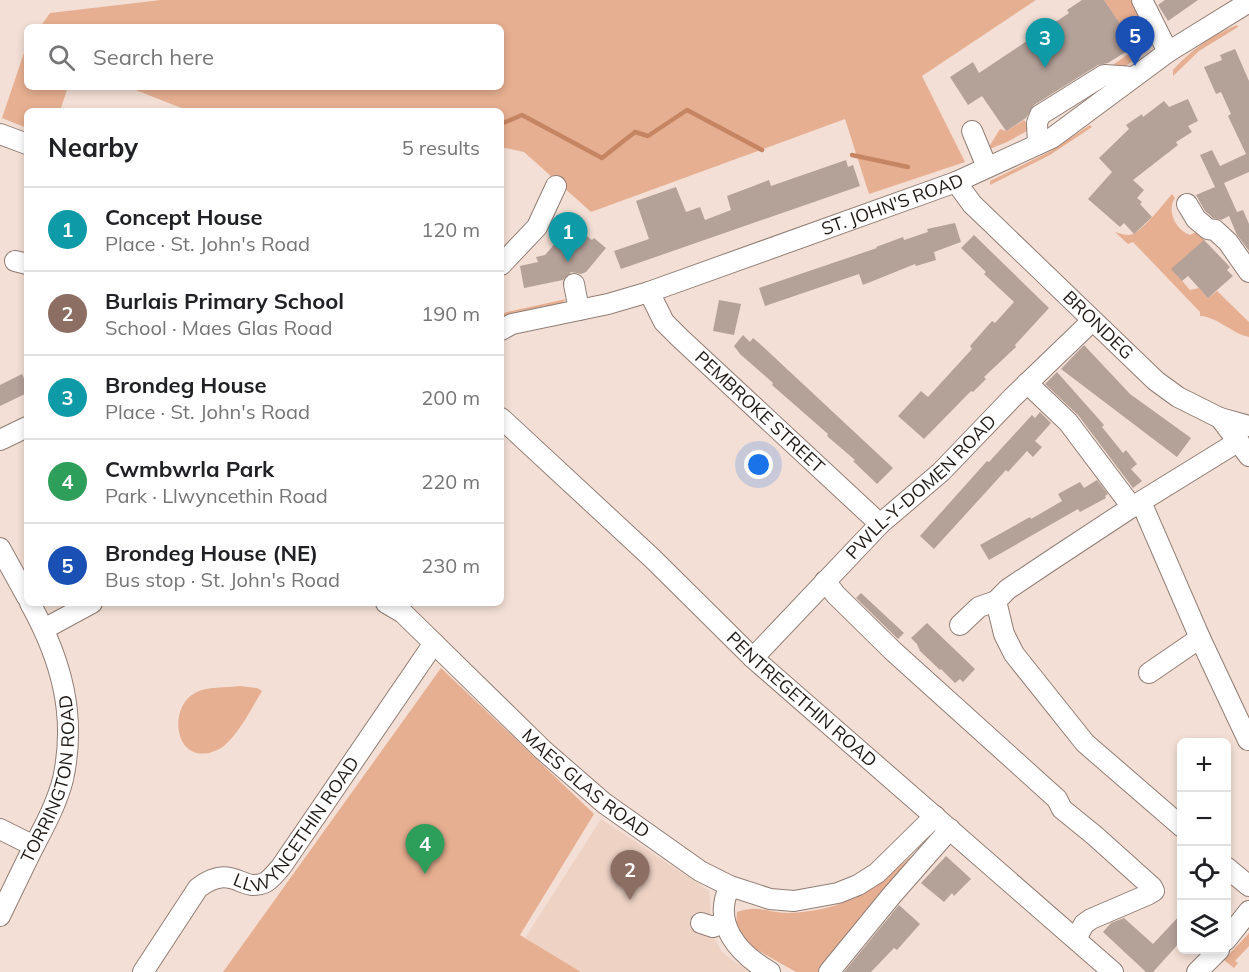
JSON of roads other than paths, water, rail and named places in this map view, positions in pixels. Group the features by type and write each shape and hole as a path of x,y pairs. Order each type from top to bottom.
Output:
{"street":[{"path":"1142,0 1168,52"},
{"name":"ST. JOHN'S ROAD","path":"504,329 522,322 608,304 648,292 956,182 1052,138 1168,52 1247,10"},
{"path":"972,131 987,167"},
{"path":"0,134 24,143"},
{"name":"BRONDEG","path":"956,182 972,204 1156,381 1178,397 1220,418 1246,441"},
{"path":"504,262 537,227 556,186"},
{"path":"1187,204 1196,219 1208,229 1215,230 1228,242 1249,272"},
{"path":"574,284 579,310"},
{"name":"PEMBROKE STREET","path":"648,292 664,322 880,524"},
{"name":"PWLL-Y-DOMEN ROAD","path":"753,658 880,524 941,472 1027,383 1092,321"},
{"path":"1027,383 1068,422 1137,504 1248,740"},
{"name":"PENTREGETHIN ROAD","path":"504,421 652,558 753,658 1113,972"},
{"path":"0,440 24,428"},
{"path":"960,625 979,607 996,601 1008,589 1137,504 1246,441"},
{"path":"0,548 24,592"},
{"path":"825,581 893,651 1058,799 1062,809 1152,886 1154,891 1090,919 1084,924 1076,939"},
{"path":"996,601 1004,634 1014,654 1085,743 1177,823"},
{"name":"TORRINGTON ROAD","path":"0,916 51,811 63,780 69,735 66,697 58,662 45,628 32,606"},
{"path":"45,628 86,606"},
{"name":"MAES GLAS ROAD","path":"391,606 403,613 543,750 604,803 700,871 730,886 770,898 794,902 838,893 858,885 877,873 935,816"},
{"path":"1149,674 1200,638"},
{"name":"LLWYNCETHIN ROAD","path":"143,972 198,888 211,879 228,876 251,884 260,884 267,882 281,867 434,643"},
{"path":"0,829 34,846"},
{"path":"829,972 950,829"},
{"path":"1231,870 1249,886"},
{"path":"730,886 724,903 726,930 738,947 758,965 770,972"},
{"path":"1231,935 1249,911"},
{"path":"701,923 713,927 725,922"},
{"path":"1197,972 1215,954"}],"waterway":[{"path":"504,123 522,115 602,158 635,132 648,136 687,110 762,150"},
{"path":"852,155 908,167"}],"place":[{"name":"Brondeg House (NE)","path":"1135,66"},
{"name":"Brondeg House","path":"1045,68"},
{"name":"Concept House","path":"568,262"},
{"name":"Cwmbwrla Park","path":"425,874"},
{"name":"Burlais Primary School","path":"630,900"}]}
